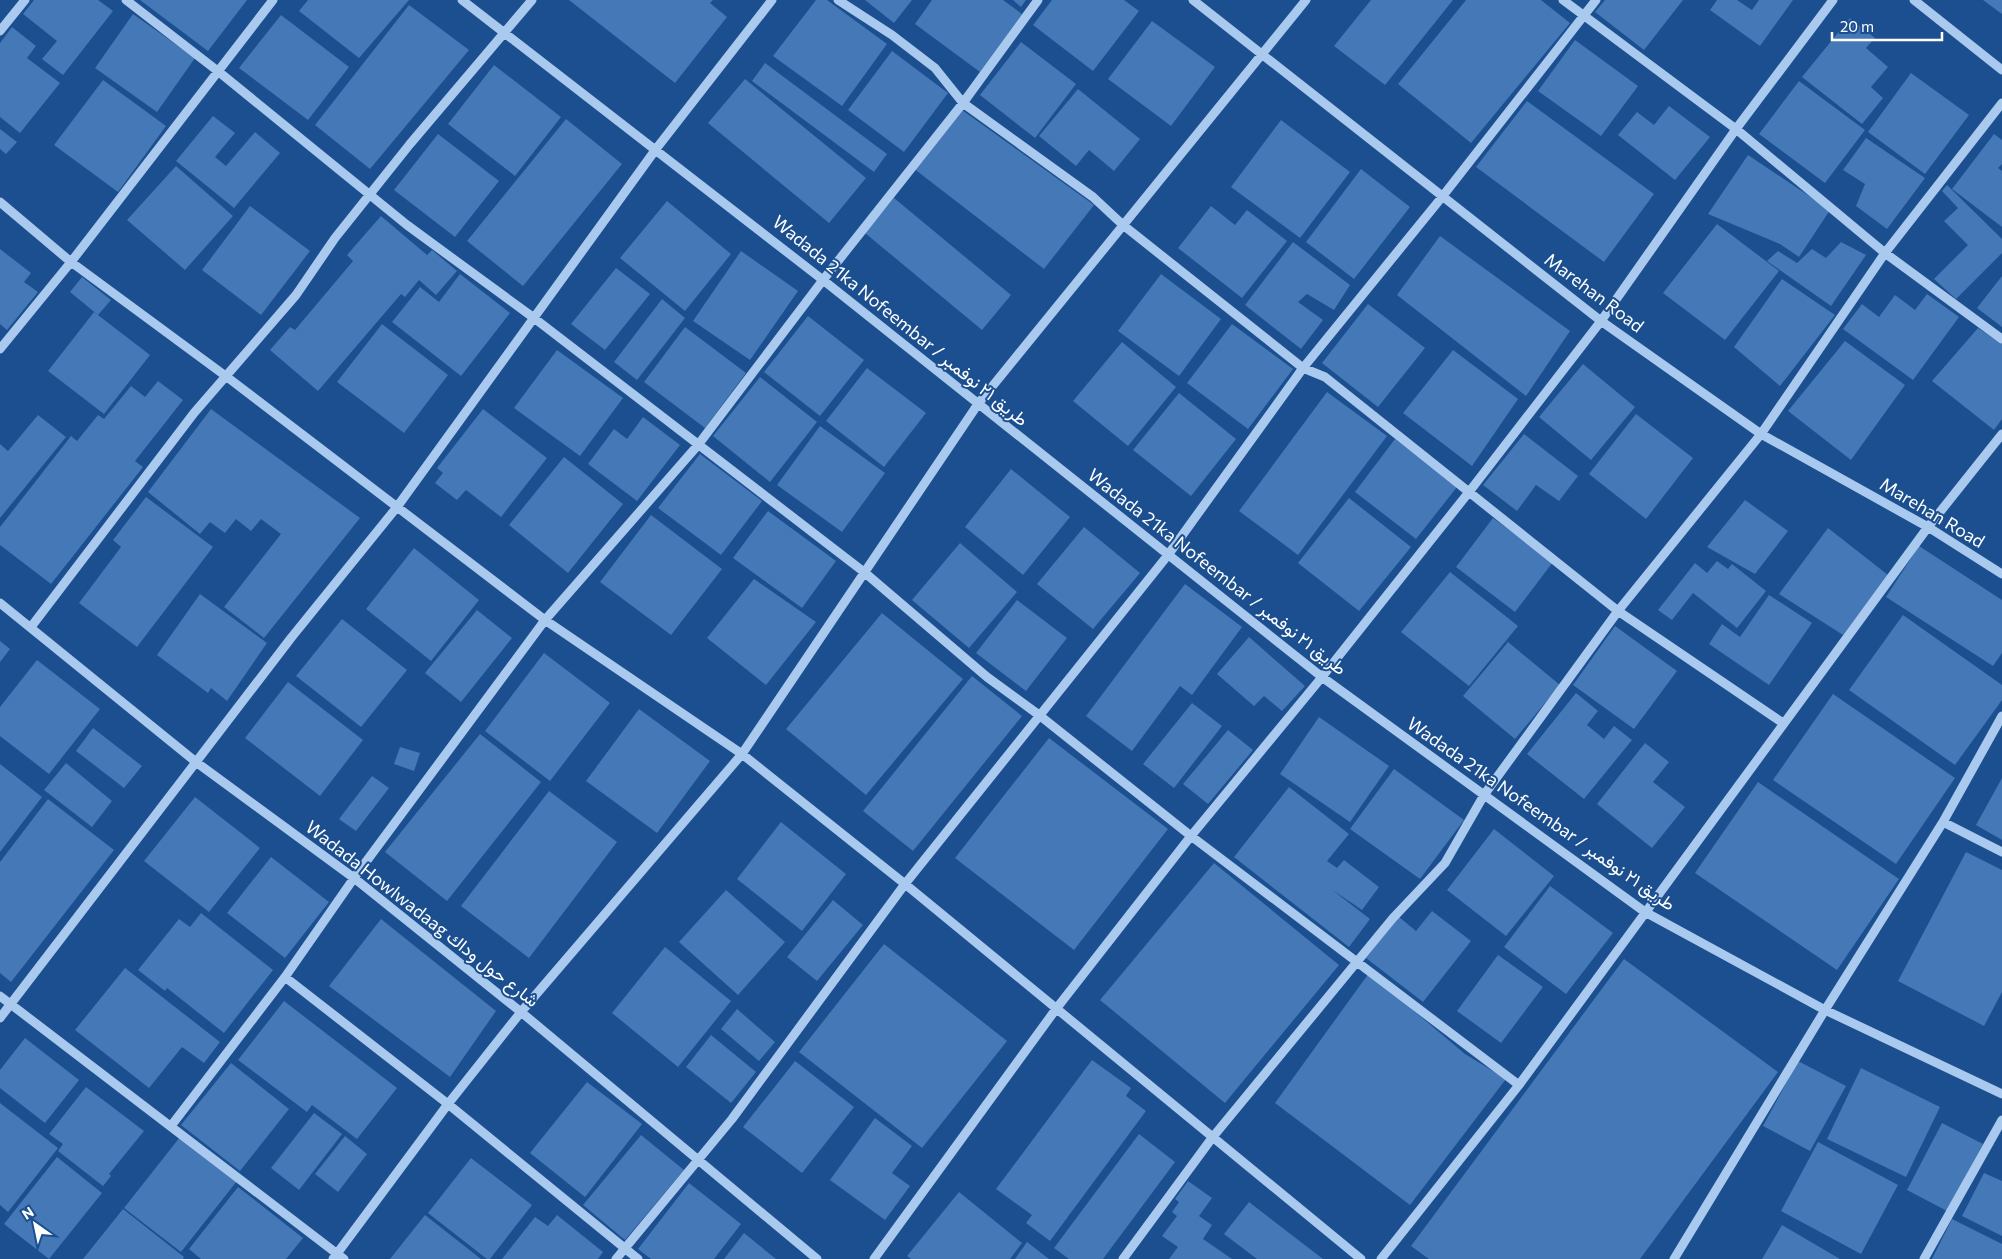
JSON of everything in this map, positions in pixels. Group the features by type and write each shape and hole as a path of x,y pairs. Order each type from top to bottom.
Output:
{"street":[{"path":"0,31 25,0"},
{"path":"126,0 219,72 407,225 534,318 864,572 987,677 1039,715 1191,836 1519,1085"},
{"path":"0,349 71,262 273,0"},
{"name":"Wadada 21ka Nofeembar / طريق ٢١ نوفمبر","path":"462,0 823,280 1322,676 1645,912 1825,1010 2002,1094"},
{"path":"31,627 194,413 296,295 335,238 410,144 532,0"},
{"path":"0,1018 291,638 397,507 656,149 772,0"},
{"path":"838,0 892,35 935,68 963,103 1093,196 1124,224 1304,368 1324,377 1618,612 1783,723"},
{"path":"172,1126 284,977 354,878 546,620 698,445 823,280 963,103 1038,0"},
{"name":"Marehan Road","path":"1194,0 1601,321 1761,434 1928,527 2002,574"},
{"path":"0,996 172,1126 338,1257 448,1104 521,1012 742,754 978,404 1306,0"},
{"path":"1563,0 1736,129 1885,253 2002,338"},
{"path":"616,1259 700,1160 905,884 1168,555 1304,368 1596,0"},
{"path":"874,1259 1056,1009 1191,836 1469,492 1601,321 1736,129 1833,0"},
{"path":"1914,0 2002,70"},
{"path":"1123,1259 1212,1138 1393,918 1445,863 1484,795 1618,612 1761,434 1885,253 2002,103"},
{"path":"0,202 71,262 227,377 546,620 742,754 905,884 1361,1259"},
{"path":"1381,1259 1519,1085 1928,527 2002,434"},
{"name":"Wadada Howlwadaag شارع حول وداك","path":"0,603 196,762 354,878 521,1012 817,1259"},
{"path":"1674,1259 1825,1010 1943,822 2002,716"},
{"path":"1943,822 2002,852"},
{"path":"284,977 448,1104 638,1259"},
{"path":"1924,1259 2002,1120"}],"building":[{"path":"34,0 98,0 113,11 63,75 42,59 57,41 23,14"},
{"path":"140,0 247,0 208,51"},
{"path":"308,0 409,0 359,58 299,11"},
{"path":"569,0 713,0 710,3 727,17 675,83"},
{"path":"816,0 827,0 887,44 842,106 773,56"},
{"path":"865,0 912,0 894,23"},
{"path":"932,0 1003,0 1022,14 980,72 915,24"},
{"path":"1013,0 1026,0 1021,7"},
{"path":"1052,0 1124,0 1139,11 1093,71 1033,25"},
{"path":"1371,0 1453,0 1385,85 1334,46"},
{"path":"1466,0 1541,0 1570,23 1471,143 1398,84"},
{"path":"1605,0 1683,0 1644,50 1595,12"},
{"path":"1717,0 1737,0 1752,10 1759,0 1793,0 1760,46 1710,10"},
{"path":"1983,0 2002,0 2002,14"},
{"path":"409,5 469,50 370,169 315,125"},
{"path":"133,14 195,58 157,112 95,68"},
{"path":"281,15 349,67 308,120 239,68"},
{"path":"1850,18 1875,38 1866,48 1888,67 1871,87 1883,98 1862,124 1802,77"},
{"path":"1152,21 1215,67 1171,126 1108,79"},
{"path":"12,27 36,46 27,58 60,83 20,133 0,117 0,43"},
{"path":"1575,40 1638,86 1601,136 1538,91"},
{"path":"1021,42 1076,84 1035,138 980,95"},
{"path":"892,51 948,93 904,152 848,110"},
{"path":"765,63 887,154 874,172 752,81"},
{"path":"494,65 561,117 515,176 448,124"},
{"path":"1911,73 1969,115 1925,174 1868,132"},
{"path":"745,79 866,178 829,223 708,123"},
{"path":"103,80 166,126 118,192 54,145"},
{"path":"1799,81 1865,130 1825,183 1759,134"},
{"path":"1078,89 1140,139 1114,171 1089,150 1076,166 1039,136"},
{"path":"1527,101 1654,194 1604,262 1476,167"},
{"path":"1669,106 1710,137 1675,180 1618,135 1637,112 1654,125"},
{"path":"962,110 1094,205 1044,269 913,168"},
{"path":"213,116 235,133 215,157 226,166 255,132 280,153 234,208 176,161"},
{"path":"566,119 622,164 523,286 467,241"},
{"path":"1281,120 1350,172 1300,238 1231,187"},
{"path":"0,129 17,142 6,154 0,149"},
{"path":"438,134 499,181 455,237 394,190"},
{"path":"1994,134 2002,140 2002,164 1998,168 2002,171 2002,227 1952,189"},
{"path":"1866,138 1925,178 1887,229 1856,206 1865,184 1843,170"},
{"path":"1748,155 1830,210 1799,257 1780,244 1708,214"},
{"path":"176,166 233,216 185,270 127,220"},
{"path":"1361,169 1410,207 1354,279 1306,242"},
{"path":"1947,185 2002,239 2002,253 1956,299 1934,279 1968,245 1944,221 1958,208 1942,191"},
{"path":"894,198 1011,295 982,330 865,233"},
{"path":"667,201 731,254 685,311 620,258"},
{"path":"250,206 310,251 261,315 202,270"},
{"path":"1211,206 1235,225 1247,210 1287,241 1242,298 1178,248"},
{"path":"381,216 427,255 432,250 457,271 436,295 419,280 405,297 401,294 318,391 270,350 290,327 295,330 353,261 347,255"},
{"path":"1717,224 1779,271 1725,340 1663,293"},
{"path":"1440,236 1570,331 1526,396 1397,295"},
{"path":"1293,242 1350,285 1334,310 1307,294 1298,302 1323,320 1301,349 1245,305"},
{"path":"1841,242 1866,255 1831,306 1767,261 1778,251 1797,263 1812,249 1826,258"},
{"path":"0,249 31,273 24,282 38,292 7,330 0,324"},
{"path":"741,251 798,291 750,360 693,321"},
{"path":"616,268 650,294 605,350 571,324"},
{"path":"460,274 510,313 461,376 392,322 420,287 439,302"},
{"path":"1161,274 1221,319 1179,376 1118,331"},
{"path":"2002,276 2002,327 1977,308"},
{"path":"82,277 111,300 98,315 70,292"},
{"path":"1782,279 1835,315 1780,386 1734,347"},
{"path":"1927,294 1959,317 1913,380 1843,329 1862,304 1879,317 1895,295 1915,310"},
{"path":"662,299 685,318 637,380 614,362"},
{"path":"1368,304 1425,348 1378,407 1322,363"},
{"path":"94,312 150,355 104,414 48,371"},
{"path":"808,316 864,360 820,416 764,372"},
{"path":"382,324 448,375 404,433 337,382"},
{"path":"1232,324 1293,369 1248,429 1187,383"},
{"path":"685,327 746,373 705,428 644,382"},
{"path":"1978,328 2002,344 2002,419 1994,430 1932,381"},
{"path":"1845,341 1905,385 1851,460 1788,411"},
{"path":"1122,342 1176,387 1128,446 1073,401"},
{"path":"557,350 623,398 580,456 514,408"},
{"path":"1453,350 1518,399 1472,466 1403,413"},
{"path":"1583,364 1635,407 1591,460 1539,417"},
{"path":"867,368 926,413 884,467 826,421"},
{"path":"760,377 817,422 770,482 713,436"},
{"path":"158,381 183,400 135,461 143,467 51,584 0,545 0,527 71,436 77,441 98,415 104,419 131,386 145,397"},
{"path":"1327,392 1387,436 1298,555 1239,511"},
{"path":"1179,393 1236,439 1191,496 1133,450"},
{"path":"211,409 360,518 264,638 224,607 281,534 261,519 251,531 236,519 225,533 210,522 200,534 148,492"},
{"path":"483,409 547,458 501,517 466,490 457,500 435,483 443,473 437,468"},
{"path":"1636,414 1693,458 1646,519 1589,474"},
{"path":"38,415 66,437 0,518 0,444 8,451"},
{"path":"643,417 680,445 637,501 588,464 614,429 627,439"},
{"path":"820,426 885,473 842,532 777,485"},
{"path":"1524,434 1578,476 1559,501 1536,485 1517,511 1483,485"},
{"path":"1395,439 1457,487 1416,539 1355,492"},
{"path":"700,454 762,501 721,555 658,508"},
{"path":"564,457 623,504 568,573 509,525"},
{"path":"1011,469 1070,517 1023,575 965,527"},
{"path":"146,497 213,547 137,647 79,603 121,547 113,540"},
{"path":"1349,498 1411,547 1359,611 1298,563"},
{"path":"1745,500 1788,531 1755,574 1707,547"},
{"path":"768,511 836,561 802,608 733,558"},
{"path":"651,515 722,569 671,635 600,582"},
{"path":"1493,518 1553,562 1515,612 1456,567"},
{"path":"1084,527 1140,573 1093,629 1037,584"},
{"path":"1828,528 1888,575 1843,635 1779,594"},
{"path":"960,543 1017,592 969,648 912,600"},
{"path":"1919,546 2002,600 2002,653 1993,666 1886,597"},
{"path":"414,548 479,600 431,661 366,609"},
{"path":"1717,561 1728,569 1732,564 1766,591 1737,628 1693,593 1672,620 1658,610 1695,563 1707,573"},
{"path":"1450,572 1518,626 1469,686 1401,632"},
{"path":"754,579 816,622 766,685 707,638"},
{"path":"1185,584 1242,627 1192,695 1180,686 1132,751 1086,716"},
{"path":"200,594 267,643 227,701 211,688 208,693 157,655"},
{"path":"1769,595 1812,623 1769,685 1709,644 1722,624 1740,637"},
{"path":"1017,600 1067,638 1026,691 976,653"},
{"path":"477,610 512,638 461,702 425,673"},
{"path":"882,613 963,679 866,795 786,729"},
{"path":"1903,615 2002,685 2002,700 1955,765 1849,690"},
{"path":"342,619 407,670 361,727 296,676"},
{"path":"1615,626 1677,671 1634,729 1573,685"},
{"path":"1249,637 1305,686 1282,711 1264,696 1254,706 1217,674"},
{"path":"0,641 10,649 0,662"},
{"path":"1508,642 1560,685 1515,739 1463,696"},
{"path":"544,653 610,703 550,781 485,731"},
{"path":"37,660 100,709 49,774 0,736 0,707"},
{"path":"972,676 1022,716 913,851 863,811"},
{"path":"288,682 363,740 320,796 245,738"},
{"path":"1576,693 1598,711 1587,725 1604,739 1614,726 1632,740 1584,799 1527,754"},
{"path":"1833,694 1955,778 1896,864 1773,780"},
{"path":"1192,703 1222,726 1174,788 1143,764"},
{"path":"639,709 710,761 657,833 586,781"},
{"path":"1319,717 1389,766 1350,822 1280,774"},
{"path":"93,728 142,766 124,788 76,751"},
{"path":"1228,730 1253,750 1208,804 1183,784"},
{"path":"480,734 541,782 447,901 385,852"},
{"path":"1049,738 1168,829 1074,950 955,858"},
{"path":"1645,743 1669,762 1653,782 1685,807 1652,848 1597,804"},
{"path":"400,747 420,753 414,771 394,764"},
{"path":"66,763 112,801 92,827 44,790"},
{"path":"0,764 42,797 0,852"},
{"path":"1394,769 1464,820 1420,879 1350,829"},
{"path":"372,776 389,788 356,831 339,819"},
{"path":"2002,778 2002,840 1976,825"},
{"path":"1758,782 1899,879 1837,970 1695,873"},
{"path":"1289,787 1349,834 1327,861 1337,868 1344,860 1379,887 1362,910 1331,889 1370,919 1349,947 1234,857"},
{"path":"549,791 617,842 529,958 461,906"},
{"path":"195,797 260,848 209,912 144,861"},
{"path":"48,799 114,850 11,982 0,973 0,862"},
{"path":"781,822 846,874 802,931 737,879"},
{"path":"1494,829 1554,876 1506,936 1447,890"},
{"path":"1966,852 2002,870 2002,992 1984,1026 1898,981"},
{"path":"271,857 329,902 285,958 227,913"},
{"path":"1214,863 1339,965 1225,1103 1100,1000"},
{"path":"1550,886 1613,933 1566,994 1504,947"},
{"path":"726,890 785,942 738,995 679,942"},
{"path":"833,900 863,925 817,981 787,957"},
{"path":"1432,911 1471,941 1423,1002 1366,958 1399,917 1416,931"},
{"path":"201,913 273,970 224,1033 167,988 165,991 138,970 179,919 190,927"},
{"path":"381,919 496,1011 450,1077 329,986"},
{"path":"884,944 1007,1041 922,1148 799,1052"},
{"path":"665,947 731,1001 678,1067 612,1013"},
{"path":"1498,955 1543,987 1501,1043 1457,1011"},
{"path":"1624,959 1778,1072 1640,1259 1429,1259 1411,1246"},
{"path":"125,968 220,1042 204,1063 182,1047 149,1088 75,1030"},
{"path":"1369,973 1465,1054 1506,1079 1410,1205 1275,1103"},
{"path":"284,1001 397,1088 357,1139 312,1105 307,1112 238,1060"},
{"path":"737,1009 775,1042 759,1061 721,1029"},
{"path":"711,1035 756,1072 731,1103 686,1067"},
{"path":"25,1038 79,1080 45,1123 0,1088 0,1070"},
{"path":"1092,1060 1131,1088 1126,1096 1146,1111 1050,1241 1026,1223 1032,1215 996,1189"},
{"path":"795,1061 854,1107 802,1173 743,1127"},
{"path":"1798,1061 1846,1086 1810,1151 1763,1126"},
{"path":"231,1063 289,1109 240,1171 181,1125"},
{"path":"1861,1068 1940,1107 1906,1177 1827,1139"},
{"path":"587,1082 642,1124 585,1197 530,1153"},
{"path":"86,1087 144,1131 109,1174 111,1176 103,1186 58,1151 63,1144 49,1134"},
{"path":"0,1103 58,1148 8,1212 0,1205"},
{"path":"314,1113 342,1134 299,1190 271,1168"},
{"path":"875,1118 912,1146 892,1173 910,1186 885,1220 830,1180"},
{"path":"1942,1123 1983,1144 1947,1211 1907,1190"},
{"path":"1139,1134 1175,1162 1103,1259 1069,1259 1054,1248"},
{"path":"641,1135 684,1170 625,1240 583,1205"},
{"path":"345,1136 367,1154 338,1192 315,1174"},
{"path":"180,1137 237,1181 181,1252 124,1208"},
{"path":"1818,1142 1898,1185 1861,1254 1781,1211"},
{"path":"57,1157 102,1193 49,1259 4,1224"},
{"path":"471,1158 532,1205 490,1259 487,1259 428,1213"},
{"path":"1984,1173 2002,1181 2002,1236 1962,1216"},
{"path":"1188,1181 1212,1198 1199,1216 1212,1225 1203,1239 1232,1259 1169,1259 1178,1247 1162,1236 1177,1216 1172,1212 1179,1202 1175,1199"},
{"path":"689,1183 741,1224 714,1259 651,1259 638,1249"},
{"path":"238,1187 303,1238 286,1259 201,1259 189,1249"},
{"path":"959,1192 1022,1243 1010,1259 911,1259 907,1256"},
{"path":"1249,1202 1323,1259 1257,1259 1224,1234"},
{"path":"123,1209 184,1257 183,1259 83,1259"},
{"path":"425,1215 481,1259 390,1259"},
{"path":"557,1215 603,1252 598,1259 502,1259 535,1217 548,1226"},
{"path":"1952,1219 2002,1244 2002,1259 1932,1259"},
{"path":"1782,1225 1840,1259 1762,1259"},
{"path":"744,1233 776,1259 724,1259"},
{"path":"1027,1242 1049,1259 1015,1259"}]}
